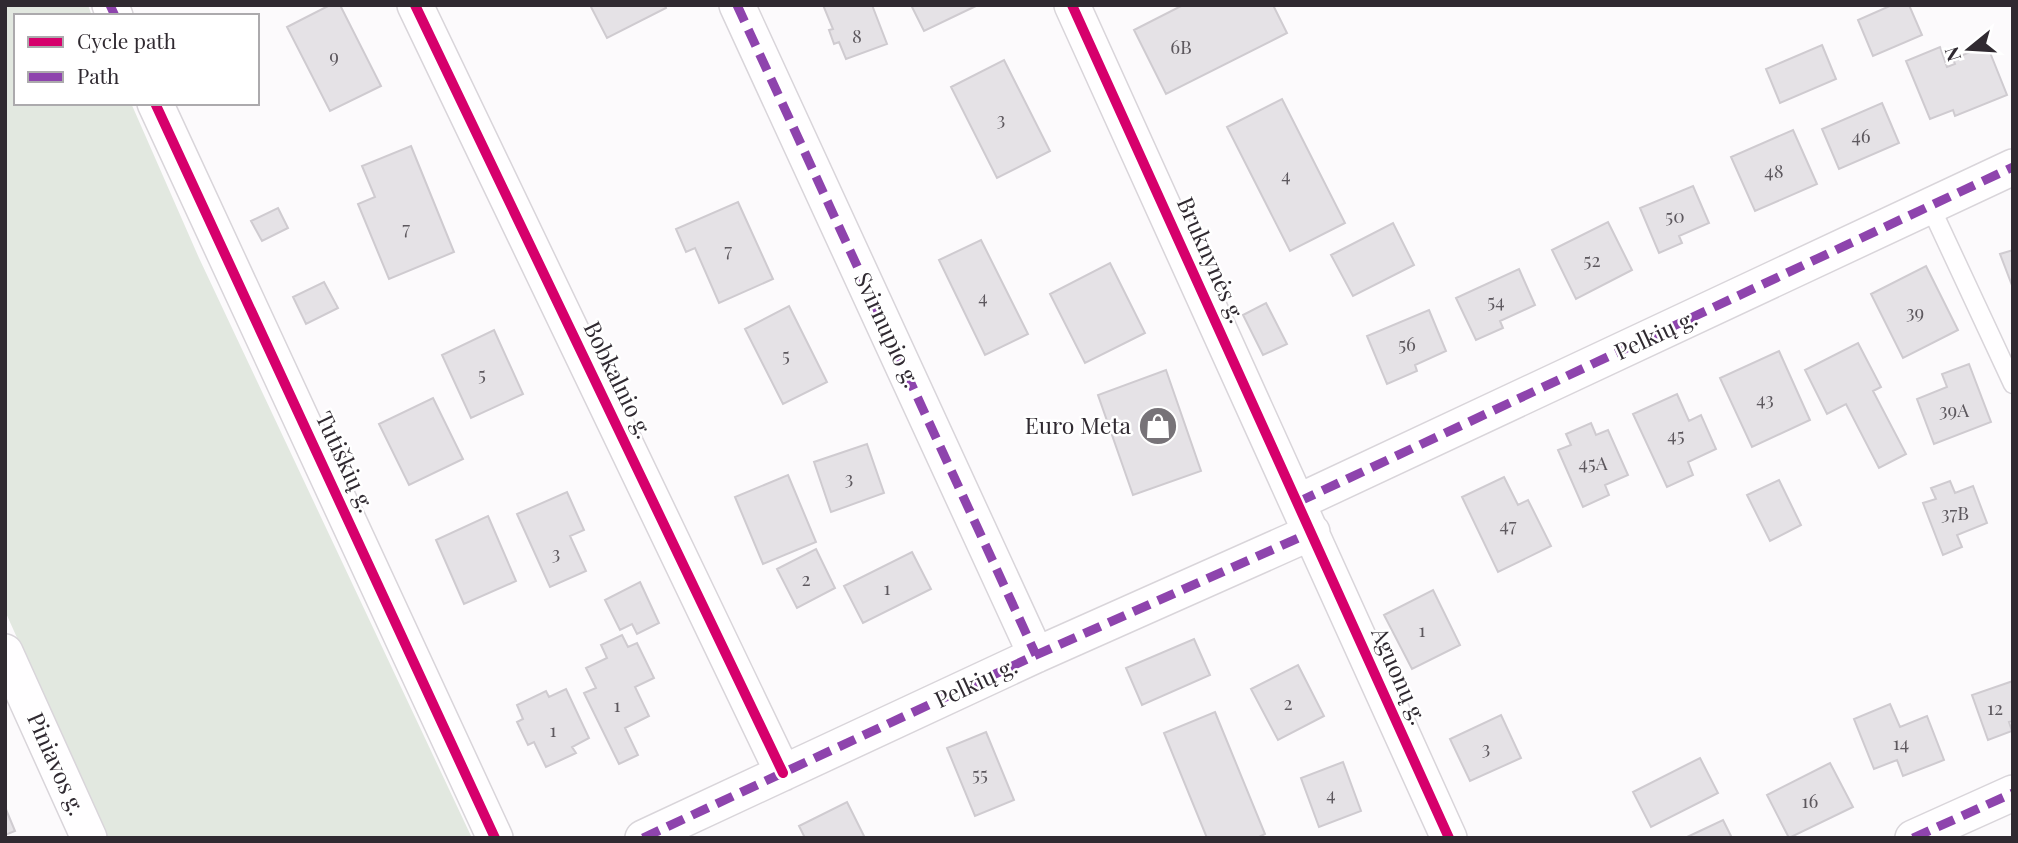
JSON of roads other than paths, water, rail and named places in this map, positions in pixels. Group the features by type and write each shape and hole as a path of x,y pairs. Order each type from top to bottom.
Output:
{"street":[{"name":"Bobkalnio g.","path":"415,5 782,773"},
{"name":"Svirnupio g.","path":"737,5 1036,655"},
{"name":"Bruknynės g.","path":"1072,5 1305,517"},
{"name":"Tutiškių g.","path":"157,105 495,838"},
{"name":"Pelkių g.","path":"643,838 1036,655 1305,517 2013,167"},
{"name":"Aguonų g.","path":"1305,517 1449,838"},
{"name":"Piniavos g.","path":"5,652 89,838"},
{"path":"1913,838 2013,793"}],"lane":[{"path":"1930,206 2013,384"}],"place":[{"name":"Euro Meta","path":"1158,426"}]}
